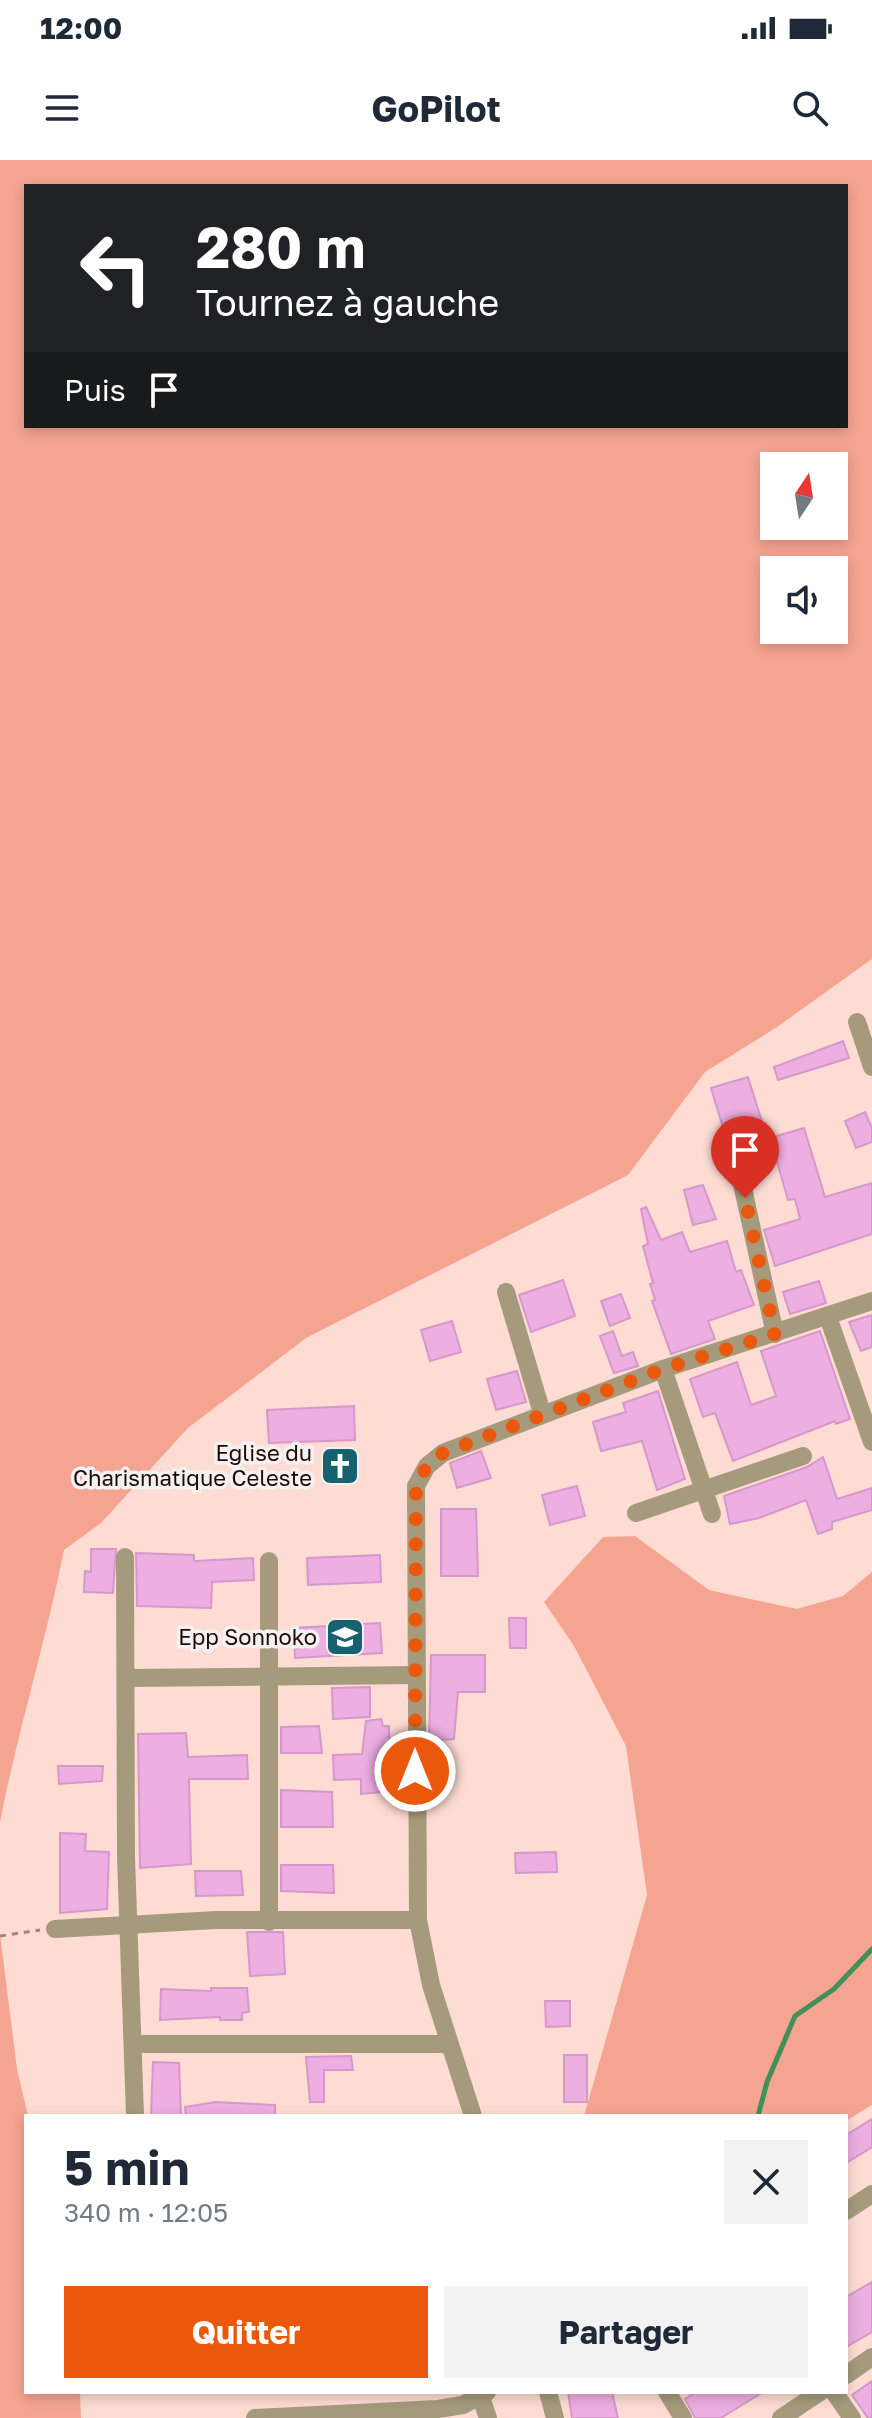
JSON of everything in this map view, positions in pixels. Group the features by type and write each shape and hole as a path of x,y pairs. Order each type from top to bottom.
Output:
{"street":[{"path":"857,1022 872,1067"},
{"path":"733,1143 775,1334"},
{"path":"506,1292 542,1413"},
{"path":"472,2114 431,1985 418,1920 416,1486 427,1466 443,1453 663,1369 872,1301"},
{"path":"828,1317 872,1442"},
{"path":"663,1369 712,1514"},
{"path":"636,1513 803,1456"},
{"path":"125,1557 129,1922 135,2114"},
{"path":"269,1561 269,1922"},
{"path":"127,1678 415,1675"},
{"path":"55,1929 129,1922 418,1920"},
{"path":"135,2044 449,2044"},
{"path":"848,2210 872,2194"},
{"path":"848,2374 872,2357"},
{"path":"255,2418 461,2412 481,2394"},
{"path":"482,2394 488,2418"},
{"path":"549,2394 555,2418"},
{"path":"668,2394 683,2418"},
{"path":"781,2418 817,2394"},
{"path":"835,2394 852,2418"}],"path":[{"path":"0,1936 55,1929"}],"shaded area":[{"path":"0,160 872,160 872,959 777,1027 705,1072 628,1175 306,1338 188,1428 101,1523 64,1550 0,1822"},
{"path":"635,1536 709,1590 797,1609 843,1596 872,1572 872,2105 848,2120 848,2114 585,2114 647,1895 626,1746 574,1646 544,1602 603,1537"},
{"path":"0,1934 17,2069 28,2114 24,2114 24,2394 80,2394 81,2418 0,2418"}],"building":[{"path":"843,1041 849,1058 778,1080 774,1067"},
{"path":"748,1077 763,1125 725,1134 711,1088"},
{"path":"865,1112 872,1128 872,1142 856,1148 845,1121"},
{"path":"804,1128 825,1197 872,1183 872,1234 775,1266 764,1230 800,1219 795,1199 788,1200 770,1138"},
{"path":"703,1185 716,1219 693,1225 684,1190"},
{"path":"646,1207 661,1240 682,1232 690,1252 727,1241 736,1272 741,1270 754,1305 708,1321 715,1339 671,1354 652,1301 655,1300 650,1284 653,1283 643,1246 648,1244 641,1209"},
{"path":"563,1280 575,1316 531,1332 519,1295"},
{"path":"819,1281 826,1303 790,1314 783,1292"},
{"path":"621,1294 630,1318 610,1326 601,1301"},
{"path":"872,1315 872,1347 861,1351 849,1322"},
{"path":"452,1321 461,1352 430,1361 421,1330"},
{"path":"613,1331 622,1356 633,1352 638,1366 614,1373 600,1336"},
{"path":"820,1331 850,1419 836,1424 835,1421 733,1461 715,1413 703,1417 690,1379 737,1362 751,1405 776,1396 761,1351"},
{"path":"517,1371 526,1402 496,1410 487,1379"},
{"path":"658,1391 685,1479 657,1490 642,1441 601,1451 593,1422 626,1412 623,1403"},
{"path":"354,1406 355,1440 269,1443 267,1410"},
{"path":"481,1451 491,1478 457,1488 450,1463"},
{"path":"823,1457 837,1499 872,1488 872,1510 832,1522 832,1529 818,1534 806,1500 759,1518 730,1524 724,1496 807,1467"},
{"path":"577,1486 585,1516 550,1525 542,1495"},
{"path":"441,1509 476,1509 478,1576 441,1576"},
{"path":"91,1549 116,1549 113,1593 84,1592 85,1571 91,1572"},
{"path":"136,1553 194,1555 194,1561 253,1558 254,1580 212,1582 211,1608 137,1606"},
{"path":"380,1555 381,1582 308,1585 307,1558"},
{"path":"509,1618 526,1618 526,1648 510,1648"},
{"path":"380,1623 382,1653 295,1658 294,1628"},
{"path":"431,1655 485,1655 485,1692 458,1692 454,1739 429,1741"},
{"path":"370,1687 370,1717 333,1719 332,1688"},
{"path":"381,1719 383,1726 389,1726 390,1791 361,1794 361,1779 334,1780 333,1755 362,1754 366,1721"},
{"path":"319,1726 322,1753 281,1753 281,1727"},
{"path":"186,1733 188,1757 247,1755 248,1779 189,1779 191,1864 140,1868 138,1734"},
{"path":"58,1766 103,1766 102,1781 59,1784"},
{"path":"281,1790 332,1792 333,1827 281,1827"},
{"path":"60,1833 86,1834 85,1851 109,1852 107,1909 60,1913"},
{"path":"556,1852 557,1872 516,1873 515,1853"},
{"path":"281,1865 333,1865 334,1893 281,1891"},
{"path":"195,1871 241,1871 243,1895 196,1896"},
{"path":"247,1932 283,1932 285,1974 250,1976"},
{"path":"211,1988 247,1988 249,2012 242,2013 242,2020 220,2020 220,2017 160,2020 161,1989 211,1991"},
{"path":"545,2001 570,2001 570,2026 546,2027"},
{"path":"564,2055 587,2055 587,2102 564,2102"},
{"path":"351,2056 353,2070 324,2070 324,2102 310,2102 306,2057"},
{"path":"153,2062 179,2063 181,2114 151,2114"},
{"path":"215,2102 275,2105 275,2114 186,2114 185,2107"},
{"path":"872,2119 872,2147 848,2162 848,2134"},
{"path":"872,2282 872,2332 848,2346 848,2296"},
{"path":"872,2381 872,2418 868,2418 852,2395"},
{"path":"568,2394 612,2394 618,2418 572,2418"},
{"path":"693,2394 760,2394 721,2418 695,2418 685,2399"}],"waterway":[{"path":"759,2114 767,2082 795,2016 834,1989 872,1949"}],"place":[{"name":"Eglise du Charismatique Celeste","path":"340,1466"},
{"name":"Epp Sonnoko","path":"345,1637"}],"route":[{"path":"415,1771 413,1515 416,1486 427,1466 443,1453 542,1413 663,1369 775,1334 745,1198"}]}
